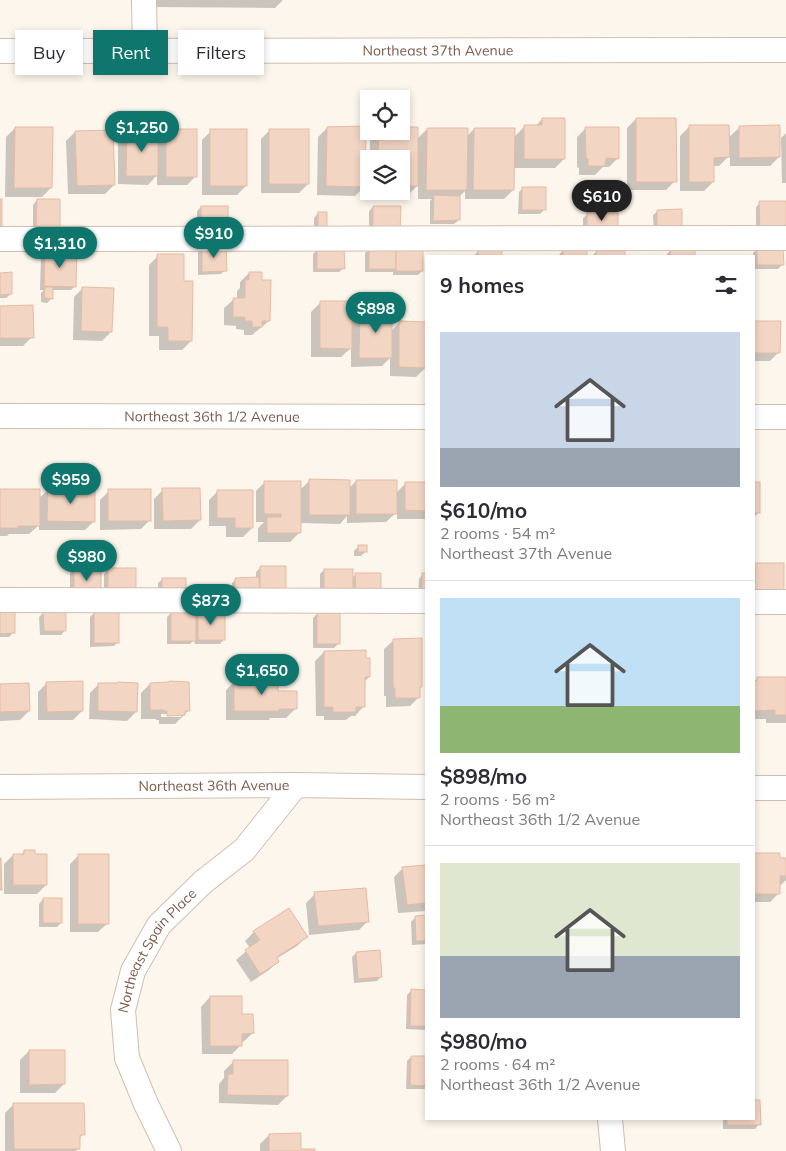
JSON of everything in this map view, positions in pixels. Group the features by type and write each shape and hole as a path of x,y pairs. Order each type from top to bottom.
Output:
{"street":[{"path":"144,0 145,30"},
{"name":"Northeast 37th Avenue","path":"0,51 93,50"},
{"name":"Northeast 37th Avenue","path":"168,50 786,50"},
{"path":"0,239 786,238"},
{"name":"Northeast 36th 1/2 Avenue","path":"0,416 425,417"},
{"path":"755,417 786,417"},
{"path":"0,600 425,601"},
{"path":"755,602 786,602"},
{"name":"Northeast 36th Avenue","path":"0,787 296,785 425,787"},
{"name":"Northeast Spain Place","path":"169,1151 146,1104 127,1058 123,1010 133,971 159,925 203,882 244,850 296,785"},
{"path":"755,788 786,788"},
{"path":"610,1120 612,1151"}],"building":[{"path":"542,118 565,118 565,159 524,159 524,125 542,125"},
{"path":"636,118 676,118 677,182 636,182"},
{"path":"689,125 729,125 730,157 714,158 714,182 689,182"},
{"path":"780,125 780,157 739,158 739,126"},
{"path":"360,126 360,140 366,140 366,150 360,150 360,187 326,186 327,127"},
{"path":"15,127 53,127 52,188 14,188"},
{"path":"410,127 418,127 418,186 410,186 410,150 378,150 379,140 410,140"},
{"path":"585,127 619,127 619,159 606,158 605,166 588,166"},
{"path":"427,128 468,128 467,190 426,190"},
{"path":"474,128 515,128 514,190 473,190"},
{"path":"166,129 197,129 197,177 166,177"},
{"path":"210,129 247,129 247,186 210,186"},
{"path":"269,129 309,129 309,184 269,184"},
{"path":"113,130 115,185 77,186 75,131"},
{"path":"127,130 158,130 158,176 126,176"},
{"path":"522,187 546,187 546,210 522,210"},
{"path":"434,195 460,196 460,220 433,221"},
{"path":"0,199 2,199 2,229 0,229"},
{"path":"37,199 60,199 60,229 36,229"},
{"path":"759,201 786,201 786,232 760,233"},
{"path":"201,206 228,206 228,234 201,234"},
{"path":"373,206 401,206 400,232 373,232"},
{"path":"682,209 682,231 657,231 657,210"},
{"path":"318,212 327,212 327,229 318,229"},
{"path":"587,212 618,213 618,231 587,231"},
{"path":"202,247 226,247 227,271 202,272"},
{"path":"317,248 344,248 345,269 317,269"},
{"path":"369,248 396,248 396,269 369,269"},
{"path":"396,248 423,248 423,271 396,271"},
{"path":"757,248 783,248 784,265 757,265"},
{"path":"563,249 587,249 587,255 563,255"},
{"path":"671,249 695,249 695,255 670,255"},
{"path":"45,250 77,251 76,287 44,286"},
{"path":"478,250 502,250 502,255 478,255"},
{"path":"596,251 625,251 625,255 596,255"},
{"path":"157,254 184,254 184,281 193,281 192,341 168,341 168,327 157,327"},
{"path":"12,272 12,294 0,295 0,273"},
{"path":"249,272 262,272 262,280 271,280 270,321 262,321 262,327 252,327 252,321 245,321 245,317 233,317 233,298 245,298 245,280 249,280"},
{"path":"45,287 53,287 53,299 44,298"},
{"path":"82,287 114,288 112,332 81,331"},
{"path":"320,301 352,301 352,349 320,348"},
{"path":"33,305 34,338 0,338 0,306"},
{"path":"360,310 392,311 392,358 359,358"},
{"path":"399,321 425,322 425,368 399,367"},
{"path":"755,321 781,321 780,353 755,353"},
{"path":"309,479 350,480 350,515 309,515"},
{"path":"356,480 397,480 397,514 356,514"},
{"path":"264,481 301,481 301,533 267,533 267,517 281,517 281,514 264,514"},
{"path":"405,482 425,482 425,511 405,510"},
{"path":"755,482 760,482 760,513 755,513"},
{"path":"162,488 200,488 201,520 163,521"},
{"path":"0,489 40,489 40,526 0,528"},
{"path":"48,489 95,489 95,522 47,521"},
{"path":"108,489 151,489 151,521 108,521"},
{"path":"217,490 253,490 253,528 235,528 235,518 217,518"},
{"path":"91,542 100,542 100,552 91,552"},
{"path":"358,545 367,545 367,552 358,552"},
{"path":"755,563 784,563 784,595 755,595"},
{"path":"260,566 286,566 286,595 260,596"},
{"path":"74,567 101,567 101,596 74,597"},
{"path":"108,568 136,568 136,597 108,597"},
{"path":"324,569 353,569 353,595 324,595"},
{"path":"355,573 381,573 381,595 356,595"},
{"path":"422,573 425,573 425,595 422,595"},
{"path":"259,577 260,596 235,596 235,578"},
{"path":"162,578 186,578 186,596 162,596"},
{"path":"15,611 15,633 0,634 0,612"},
{"path":"66,611 66,631 44,631 43,612"},
{"path":"94,611 119,611 119,643 94,643"},
{"path":"196,611 196,641 171,641 171,612"},
{"path":"198,612 225,612 225,640 198,640"},
{"path":"317,612 340,612 340,644 317,644"},
{"path":"422,638 422,687 420,687 420,698 395,698 395,688 393,688 393,639"},
{"path":"366,650 366,658 370,658 370,677 365,677 365,707 356,707 356,712 333,712 333,707 324,707 324,651"},
{"path":"757,677 786,677 786,715 775,715 775,710 755,711 755,681 757,681"},
{"path":"234,679 279,680 278,691 297,691 297,709 234,711"},
{"path":"83,681 83,711 47,712 46,682"},
{"path":"169,681 189,682 190,711 185,711 185,715 167,716 167,711 150,710 150,683"},
{"path":"29,683 30,711 0,712 0,684"},
{"path":"98,683 138,683 137,712 98,711"},
{"path":"24,850 35,850 35,854 47,854 47,885 13,885 13,854 24,854"},
{"path":"755,853 780,853 780,858 786,858 786,876 780,876 780,894 755,894"},
{"path":"78,854 109,854 109,924 78,924"},
{"path":"1,858 2,890 0,890"},
{"path":"425,865 425,903 407,905 402,867"},
{"path":"366,888 369,922 318,926 314,892"},
{"path":"43,898 62,898 62,923 43,923"},
{"path":"289,908 308,937 277,957 279,962 260,974 245,950 260,940 253,931"},
{"path":"425,915 425,941 416,941 415,916"},
{"path":"380,950 382,977 358,979 356,952"},
{"path":"411,989 425,990 425,1026 410,1026"},
{"path":"210,996 242,996 242,1014 253,1014 254,1033 242,1034 242,1046 210,1046"},
{"path":"29,1050 65,1050 65,1084 29,1085"},
{"path":"411,1056 425,1056 425,1086 410,1085"},
{"path":"233,1060 288,1060 288,1096 227,1095 228,1074 233,1074"},
{"path":"755,1100 760,1100 761,1125 727,1125 727,1120 755,1120"},
{"path":"13,1103 84,1103 85,1135 80,1135 80,1149 14,1149"},
{"path":"301,1133 301,1149 315,1149 315,1151 269,1151 269,1134"}]}
